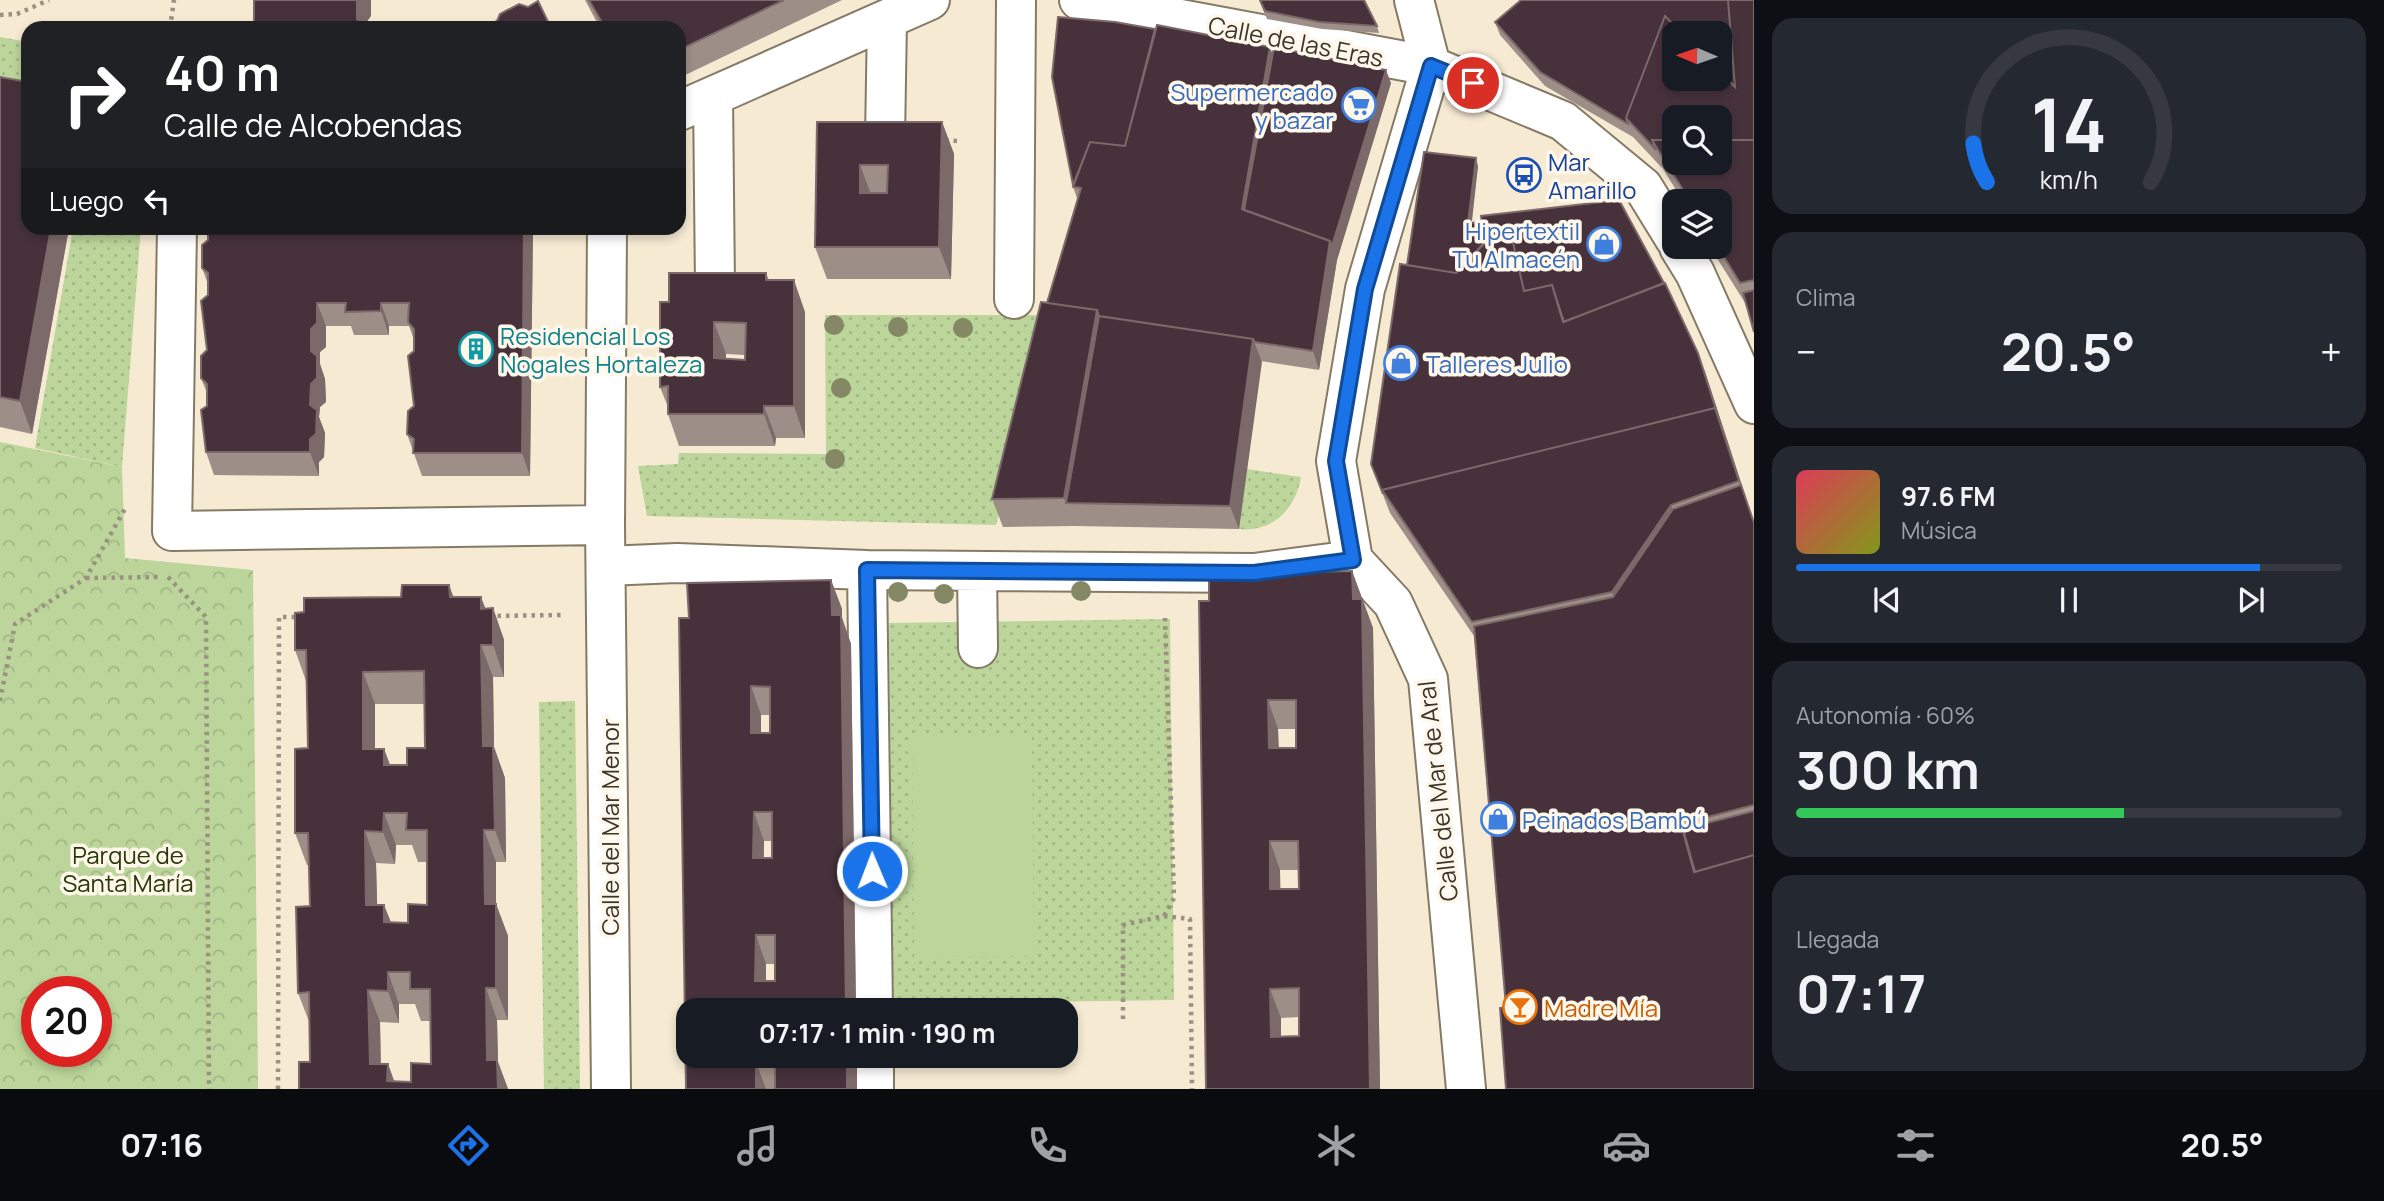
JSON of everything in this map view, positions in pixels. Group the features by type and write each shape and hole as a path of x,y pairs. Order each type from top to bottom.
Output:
{"street":[{"path":"715,287 696,104 930,0"},
{"path":"1014,299 1016,0"},
{"name":"Calle de las Eras","path":"1079,0 1431,66 1563,121 1643,187 1662,218"},
{"path":"607,235 606,566 677,564 867,570 1254,573 1353,560 1336,461 1365,289 1431,66 1414,0"},
{"path":"885,139 887,20"},
{"path":"177,235 172,531 605,525"},
{"path":"1686,259 1754,404"},
{"name":"Calle del Mar de Aral","path":"1353,560 1393,603 1428,680 1466,1089"},
{"name":"Calle del Mar Menor","path":"606,566 611,1089"},
{"path":"867,570 873,998"},
{"path":"977,571 978,648"},
{"path":"874,1068 874,1089"}],"path":[{"path":"0,15 17,13 49,0"},
{"path":"171,21 174,0"},
{"path":"934,140 958,141"},
{"path":"0,701 15,624 86,578 127,506"},
{"path":"168,577 206,617 209,1089"},
{"path":"1164,612 1167,624 1174,898 1164,916"},
{"path":"484,615 566,615"},
{"path":"278,1089 279,617 306,617"},
{"path":"1123,1019 1123,925 1164,916 1190,919 1192,1089"}],"green space":[{"path":"0,37 21,41 21,100 0,96"},
{"path":"72,235 140,235 122,467 35,448"},
{"path":"825,315 1043,315 1041,334 996,525 647,516 638,466 678,464 679,453 826,454"},
{"name":"Parque de Santa María","path":"0,442 122,467 125,558 253,570 258,1089 0,1089"},
{"path":"1247,469 1301,477 1294,499 1281,516 1262,527 1239,529"},
{"path":"1170,619 1174,1000 893,998 889,623"},
{"path":"575,701 580,1089 544,1089 539,702"},
{"path":"1032,734 1034,956 914,957 912,736"}],"building":[{"path":"254,0 357,0 357,19 359,21 254,21"},
{"path":"589,0 784,0 686,47 686,21 601,21"},
{"path":"1260,0 1364,0 1377,26 1319,22 1265,11"},
{"path":"1521,0 1728,0 1730,21 1670,21 1665,16 1626,118 1628,124 1540,72 1495,22"},
{"path":"1728,0 1754,0 1754,140 1732,140 1732,105 1662,105 1662,140 1652,140 1656,150 1626,118 1662,24 1662,91 1732,91 1732,84 1735,87 1732,21 1730,21"},
{"path":"538,1 548,21 497,21 500,14 519,4 528,7"},
{"path":"1058,17 1155,29 1125,146 1090,142 1073,185 1052,77"},
{"path":"1157,25 1270,47 1242,209 1330,241 1313,351 1255,342 1253,339 1099,316 1097,310 1047,303 1081,188 1073,187 1090,142 1125,146"},
{"path":"1274,47 1386,70 1332,246 1330,241 1244,210"},
{"path":"1732,50 1735,87 1732,84"},
{"path":"0,77 21,81 21,235 50,235 20,401 0,397"},
{"path":"817,122 942,122 939,247 815,247","holes":["860,165 888,165 887,193 860,193"]},
{"path":"1652,140 1662,140 1662,156"},
{"path":"1732,140 1754,140 1754,280 1740,283 1725,259 1732,259 1732,189 1683,189 1674,175 1732,175"},
{"path":"1424,152 1476,158 1468,223 1482,222 1484,244 1456,273 1407,265"},
{"path":"1619,200 1664,283 1564,322 1552,285 1524,291 1512,238 1484,244 1481,216"},
{"name":"Residencial Los Nogales Hortaleza","path":"208,235 524,235 522,453 413,453 414,439 407,434 408,411 414,406 408,356 414,351 414,329 408,322 409,303 381,303 381,311 345,312 346,303 317,303 317,323 311,329 311,351 317,356 317,378 311,384 310,405 317,410 316,434 310,439 310,452 206,452 201,410 207,406 207,384 201,378 201,356 207,350 201,301 208,295 208,273 202,268 202,245 208,240"},
{"path":"1512,238 1524,291 1552,285 1563,322 1665,283 1698,353 1717,413 1715,408 1382,490 1383,494 1371,464 1400,264 1456,273 1483,244"},
{"path":"669,273 766,273 766,280 794,280 794,406 764,406 764,414 668,414 668,386 660,387 660,302 669,302","holes":["714,322 746,323 745,360 714,358"]},
{"path":"1754,290 1754,332 1743,293"},
{"path":"1041,302 1097,310 1064,498 992,499"},
{"path":"1099,316 1253,339 1230,506 1066,503"},
{"path":"1715,408 1739,481 1671,505 1612,592 1472,622 1382,490"},
{"path":"1741,485 1754,523 1754,805 1681,824 1694,872 1754,855 1754,1089 1506,1089 1500,1008 1506,1007 1474,626 1613,597 1673,509"},
{"path":"1352,571 1353,599 1362,599 1370,1089 1206,1089 1199,601 1209,601 1209,574","holes":["1268,700 1296,700 1296,748 1269,748","1270,841 1298,841 1299,889 1270,889","1299,988 1299,1036 1271,1037 1270,989"]},
{"path":"831,580 832,615 841,615 846,998 685,998 679,618 689,618 687,583","holes":["751,686 770,687 770,733 751,733","754,812 772,812 772,858 753,858","756,935 775,935 775,981 755,981"]},
{"path":"402,585 449,585 450,597 481,597 481,609 493,608 493,645 481,645 483,746 493,746 495,830 484,830 485,904 496,904 496,988 486,988 487,1060 497,1060 498,1089 299,1089 299,1062 310,1062 309,992 298,993 296,907 310,906 308,833 295,833 295,749 308,748 306,650 295,650 295,613 304,612 304,598 401,597","holes":["424,671 425,748 407,748 407,765 384,765 384,749 363,749 363,672","384,813 407,813 406,830 427,830 427,905 408,904 408,923 384,922 384,905 366,905 365,831 383,832","388,972 410,972 410,989 430,989 431,1064 411,1063 411,1082 387,1081 388,1064 370,1064 368,990 388,991"]},
{"path":"1754,811 1754,855 1695,872 1683,829"},
{"path":"686,1068 756,1068 756,1089 686,1089"},
{"path":"775,1068 847,1068 847,1089 775,1089"}],"place":[{"name":"Supermercado y bazar","path":"1359,105"},
{"name":"Mar Amarillo","path":"1524,175"},
{"name":"Hipertextil Tu Almacén","path":"1604,244"},
{"name":"Residencial Los Nogales Hortaleza","path":"476,349"},
{"name":"Talleres Julio","path":"1401,363"},
{"name":"Peinados Bambú","path":"1498,819"},
{"name":"Madre Mía","path":"1520,1007"}],"route":[{"path":"872,871 867,570 1254,573 1353,560 1336,461 1365,289 1431,66 1473,83"}]}
